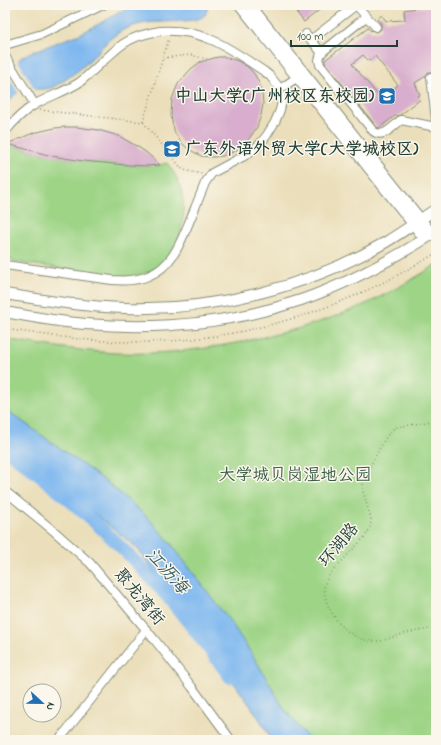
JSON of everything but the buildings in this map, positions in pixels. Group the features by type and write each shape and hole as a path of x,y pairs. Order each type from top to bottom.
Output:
{"main road":[{"path":"240,5 301,75"},
{"path":"5,312 86,324 122,326 151,326 214,320 277,307 325,291 353,279 409,249 431,235 417,222 301,75 250,5"},
{"path":"5,294 81,306 126,308 163,307 212,302 254,294 314,276 356,258 385,243 436,209"}],"street":[{"path":"5,45 42,34 103,5"},
{"path":"322,53 309,37 356,5 376,27"},
{"path":"366,17 322,53 319,60 320,65 372,131 384,134 401,120 436,127"},
{"path":"5,132 14,122 32,107 80,82 119,47 132,39 147,33 178,31 194,33 208,38 224,46 265,72 273,79 280,89 282,98 280,110 275,122 263,141 246,155 210,175 205,183 177,249 170,260 163,267 147,277 123,281 5,265"},
{"path":"7,59 29,95 32,107"},
{"path":"280,89 301,75"},
{"path":"431,77 436,120"},
{"name":"聚龙湾街","path":"5,491 87,560 108,583 192,687 230,740"},
{"path":"59,740 146,630"}],"path":[{"path":"143,122 171,31"},
{"path":"162,58 191,55 207,60"},
{"path":"32,107 60,113 143,122 183,170 210,175"},
{"name":"环湖路","path":"436,418 427,422 397,427 393,429 386,437 363,479 363,491 371,519 369,532 331,572 324,589 327,604 337,622 345,630 360,638 380,641 407,633 436,628"}],"green space":[{"path":"8,144 53,155 99,163 148,166 167,163 178,181 184,214 179,236 169,256 153,270 139,275 124,277 15,262 5,256 5,148"},
{"name":"大学城贝岗湿地公园","path":"436,265 436,740 310,740 285,710 197,578 168,540 146,516 108,483 5,409 5,339 47,346 116,353 169,352 221,346 284,332 342,314 370,302 412,280"}],"water":[{"path":"132,5 208,5 205,15 199,18 184,21 147,23 123,30 110,39 81,68 63,81 53,87 45,89 28,89 20,91 5,106 5,67 15,63 29,53 80,34"},
{"path":"5,409 108,483 146,516 168,540 232,624 255,659 285,710 310,740 272,740 257,715 137,548 5,441"}],"pier":[{"path":"17,59 36,91 25,91 19,94 5,72 5,65 12,63"}],"waterway":[{"name":"江沥海","path":"5,449 66,497 141,567 177,608 230,677"}],"place":[{"name":"中山大学(广州校区东校园)","path":"387,96"},
{"name":"广东外语外贸大学(大学城校区)","path":"172,149"}]}
